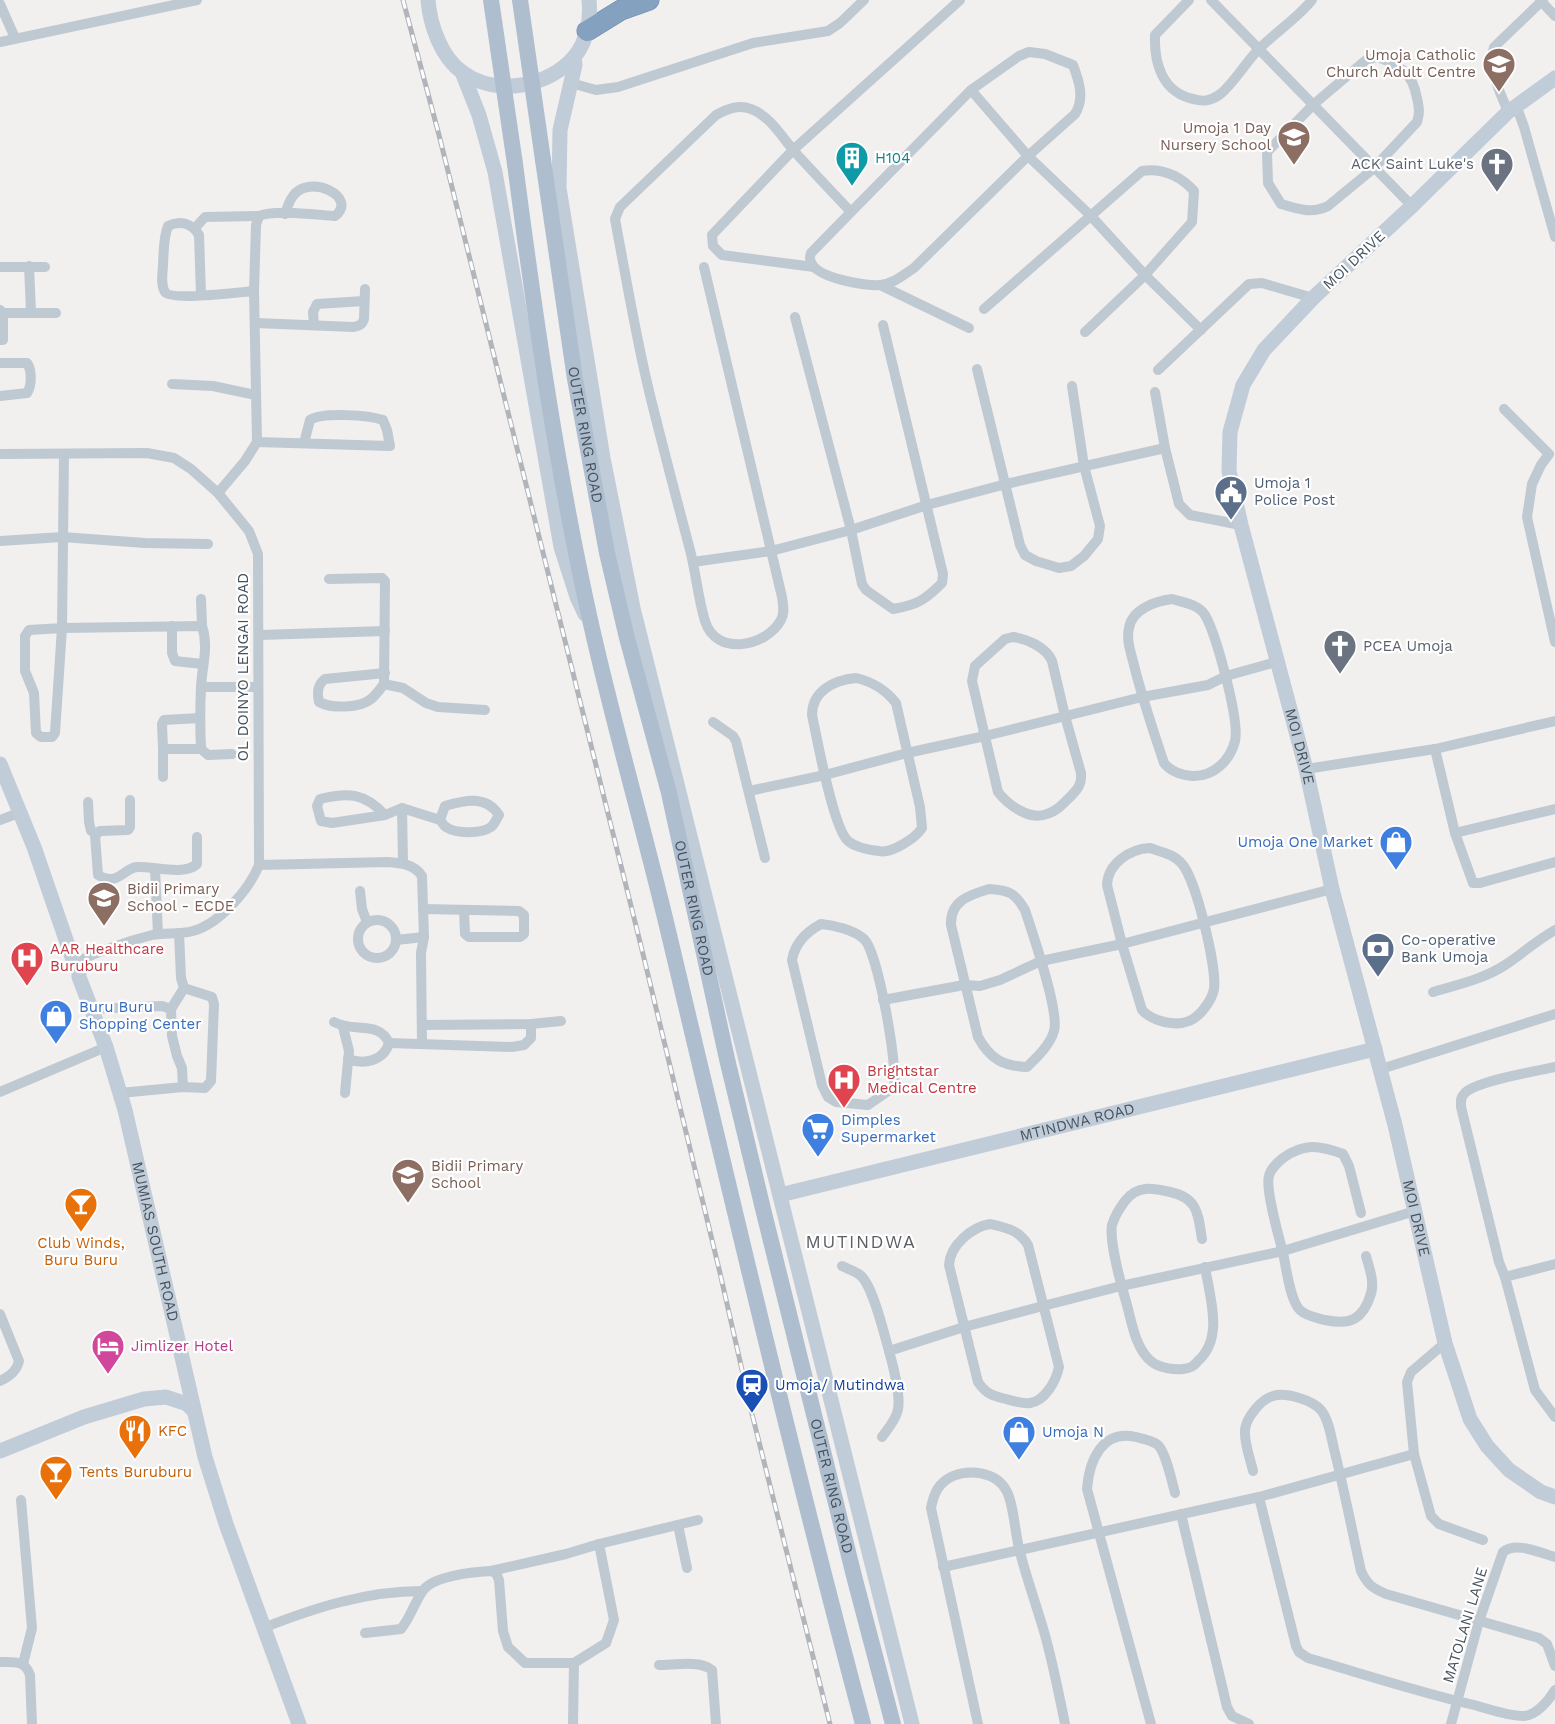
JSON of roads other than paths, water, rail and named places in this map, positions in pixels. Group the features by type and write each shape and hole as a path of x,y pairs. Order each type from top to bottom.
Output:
{"highway":[{"path":"587,31 621,10 649,0"}],"main road":[{"name":"OUTER RING ROAD","path":"428,0 430,20 438,39 446,54 462,72 479,115 498,188 561,547 577,597 591,624"},
{"name":"OUTER RING ROAD","path":"491,0 532,294 563,482 591,624 668,930 750,1275 863,1724"},
{"name":"OUTER RING ROAD","path":"520,0 574,379 605,542 627,638 669,793 759,1191 893,1724"},
{"name":"OUTER RING ROAD","path":"462,72 484,83 509,87 533,83 556,72 574,57 583,43 587,31 589,0"},
{"path":"574,57 575,65 560,130 559,188 603,458 633,608 912,1724"},
{"name":"MOI DRIVE","path":"1555,78 1512,108 1412,206 1313,298 1264,351 1243,385 1230,432 1229,471 1276,662 1306,769 1332,889 1376,1049 1445,1343 1470,1419 1487,1446 1509,1470 1541,1492 1555,1497"},
{"path":"627,638 633,608"},
{"name":"MUMIAS SOUTH ROAD","path":"0,764 21,812 74,963 79,969 79,977 120,1094 194,1411 215,1491 299,1724"},
{"name":"MTINDWA ROAD","path":"780,1196 1376,1049"},
{"path":"3,1446 84,1418 156,1397 188,1381"},
{"path":"156,1397 166,1397 187,1404 194,1411"}],"street":[{"path":"0,42 196,0"},
{"path":"571,83 596,90 618,87 753,43 828,31 864,0"},
{"path":"814,267 722,255 713,246 712,235 794,150 960,0"},
{"path":"1189,0 1155,35 1156,62 1171,90 1187,98 1203,102 1220,95 1258,50 1311,0"},
{"path":"1211,0 1314,104 1373,169 1412,206"},
{"path":"1555,16 1541,0 1494,47 1491,56 1494,74 1524,127 1555,237"},
{"path":"0,4 15,38"},
{"path":"880,285 893,282 914,268 1028,156 1075,114 1080,106 1080,83 1073,65 1045,54 1029,52 1019,56 971,90 811,253 810,261 821,273 854,282 880,285 969,328"},
{"path":"1378,57 1396,65 1413,80 1420,112 1417,122 1373,169 1328,206 1320,210 1306,211 1281,204 1268,183 1267,153 1314,104 1366,60 1378,57"},
{"path":"971,90 1028,156 1201,330"},
{"path":"704,267 784,611 781,620 770,632 754,643 741,646 721,641 710,633 705,622 693,562 649,389 615,219 620,207 716,115 735,107 751,109 769,121 851,212"},
{"path":"984,309 1142,171 1153,169 1182,179 1194,191 1192,222 1145,275 1085,332"},
{"path":"195,228 205,217 259,216 267,213 285,214 335,216 342,207 339,197 332,191 323,187 302,188 293,195 285,214"},
{"path":"218,493 246,461 257,442 254,291 256,225 259,216"},
{"path":"195,228 181,223 168,226 164,236 162,283 166,292 170,296 254,291"},
{"path":"195,228 199,242 201,294"},
{"path":"29,266 31,312"},
{"path":"0,267 45,267"},
{"path":"1158,370 1240,291 1253,282 1268,284 1313,298"},
{"path":"255,323 353,327 362,324 364,319 365,289"},
{"path":"314,325 313,312 317,304 364,301"},
{"path":"0,396 24,395 30,387 30,368 27,363 1,363 2,312 56,313"},
{"path":"795,317 851,530 862,584 866,590 893,609 913,606 927,598 942,583 943,574 882,325"},
{"path":"977,369 1020,545 1025,555 1059,568 1071,566 1084,556 1098,539 1100,526 1084,466 1072,387"},
{"path":"172,384 213,386 256,395"},
{"path":"1155,392 1165,448 1179,504 1190,515 1241,525"},
{"path":"1504,409 1552,451 1540,465 1532,484 1527,517 1555,642"},
{"path":"257,442 390,446 383,420 323,416 310,420 304,443"},
{"path":"693,562 771,551 1006,484 1165,448"},
{"name":"OL DOINYO LENGAI ROAD","path":"0,454 147,453 174,458 191,468 218,493 249,531 258,554 259,865"},
{"path":"64,454 62,627 55,733 52,737 41,737 34,729 34,693 25,671 26,633 32,629 62,627 202,626"},
{"path":"0,541 62,537 145,543 208,544"},
{"path":"329,579 382,578 386,581 384,678 371,699 361,704 341,706 324,705 319,702 317,696 319,685 325,679 384,678 426,703 438,707 485,710"},
{"path":"201,599 202,626 206,644 202,664 201,749"},
{"path":"1172,599 1195,606 1204,614 1226,676 1236,730 1235,741 1229,754 1217,769 1203,776 1187,776 1170,771 1164,763 1142,697 1128,640 1129,626 1139,612 1155,602 1172,599"},
{"path":"172,626 173,658 179,662 202,664"},
{"path":"260,635 385,631"},
{"path":"1013,637 1022,638 1049,653 1065,716 1082,781 1079,788 1060,807 1047,815 1037,816 1006,801 998,792 972,681 975,666 1005,639 1013,637"},
{"path":"749,791 825,775 1142,697 1208,685 1226,676 1276,662"},
{"path":"856,678 872,682 888,693 896,703 907,753 920,807 922,828 918,835 893,850 882,852 849,841 840,829 825,775 812,706 826,687 843,679 856,678"},
{"path":"201,687 257,687"},
{"path":"163,777 162,724 164,720 200,718"},
{"path":"1306,769 1435,749 1555,721"},
{"path":"713,722 733,736 736,741 765,858"},
{"path":"163,749 201,749 208,755 232,754"},
{"path":"1435,749 1455,833 1473,883 1555,862"},
{"path":"385,815 365,797 335,795 320,800 317,806 321,821 332,823 385,815 402,808 440,820 445,827 474,832 486,830 494,825 499,815 492,805 483,801 458,802 445,806 440,820"},
{"path":"88,801 89,827 91,831 97,832 128,830 130,800"},
{"path":"402,808 403,863"},
{"path":"1455,833 1555,809"},
{"path":"0,820 21,812"},
{"path":"97,832 94,840 98,875 103,878 117,878 134,867 155,869 194,867 197,864 197,837"},
{"path":"1150,848 1169,854 1181,862 1189,873 1204,923 1214,975 1214,990 1210,1000 1190,1021 1176,1023 1148,1016 1142,1010 1122,944 1107,885 1111,869 1136,849 1150,848"},
{"path":"74,963 118,943 158,934 180,933 204,928 222,914 252,881 259,865 403,863 418,869 422,876 424,937 421,953 422,1044"},
{"path":"155,869 158,934"},
{"path":"989,889 1002,889 1017,896 1025,910 1055,1017 1055,1029 1037,1058 1027,1067 1008,1066 985,1049 978,1037 964,985 950,914 957,903 989,889"},
{"path":"884,1000 964,985 981,986 1041,961 1122,944 1332,889"},
{"path":"360,891 362,909 367,922"},
{"path":"423,909 464,910 522,912 524,934 469,937 465,934 464,910"},
{"path":"379,920 392,927 396,940 390,952 385,956 378,958 365,954 358,942 358,935 367,922 379,920"},
{"path":"821,924 829,924 864,939 869,947 884,1000 894,1053 896,1077 894,1087 868,1105 836,1102 828,1097 822,1085 792,960 794,950 812,929 821,924"},
{"path":"1433,992 1503,966 1555,930"},
{"path":"180,933 181,978 184,988 171,1009 172,1036 182,1068 183,1087"},
{"path":"396,940 424,937"},
{"path":"120,1094 183,1087 205,1088 211,1081 214,1004 212,997 184,988"},
{"path":"91,1009 162,1006 171,1009"},
{"path":"1381,1070 1555,1014"},
{"path":"422,1025 531,1024 561,1021"},
{"path":"345,1093 349,1051 338,1024 382,1031 389,1043"},
{"path":"389,1043 512,1047 524,1045 531,1038 531,1024"},
{"path":"348,1059 362,1062 372,1061 386,1051 389,1043"},
{"path":"0,1092 105,1047"},
{"path":"1555,1067 1501,1079 1466,1091 1461,1097 1461,1107 1499,1262 1535,1390 1555,1417"},
{"path":"1361,1213 1349,1166 1343,1154 1312,1146 1295,1149 1278,1162 1269,1176 1269,1190 1282,1251 1293,1297 1299,1309 1312,1316 1339,1323 1351,1322 1362,1314 1371,1295 1372,1282 1366,1256"},
{"path":"1202,1239 1197,1213 1192,1203 1183,1194 1152,1188 1142,1189 1130,1194 1116,1212 1112,1227 1121,1286 1142,1352 1153,1364 1174,1370 1191,1368 1206,1355 1214,1336 1205,1267"},
{"path":"889,1351 964,1327 1121,1286 1282,1251 1415,1211"},
{"path":"990,1224 1012,1229 1023,1237 1028,1245 1059,1367 1050,1388 1037,1400 1029,1403 991,1395 978,1382 964,1327 949,1265 953,1249 981,1225 990,1224"},
{"path":"1504,1277 1555,1263"},
{"path":"842,1266 860,1274 865,1281 876,1307 889,1351 899,1404 894,1420 882,1437"},
{"path":"0,1314 19,1360 15,1370 0,1381"},
{"path":"1445,1343 1411,1372 1407,1382 1414,1454 1431,1516 1439,1524 1483,1540"},
{"path":"1253,1471 1246,1442 1247,1420 1263,1402 1273,1396 1287,1395 1311,1403 1320,1409 1326,1418 1361,1571 1366,1582 1372,1588 1386,1594 1539,1638 1547,1644 1555,1666"},
{"path":"1151,1724 1087,1489 1088,1474 1093,1458 1113,1437 1128,1435 1146,1439 1157,1445 1162,1452 1175,1493"},
{"path":"943,1567 1020,1552 1259,1497 1414,1454"},
{"path":"978,1724 931,1508 933,1495 939,1485 964,1473 978,1473 990,1477 1007,1491 1020,1552 1045,1636 1065,1724"},
{"path":"1259,1497 1293,1638 1299,1652 1308,1658 1458,1701 1525,1716 1534,1712 1550,1698 1555,1690"},
{"path":"21,1500 32,1628 23,1664"},
{"path":"1180,1514 1227,1707 1232,1716 1249,1724"},
{"path":"365,1633 401,1629 408,1621 422,1591 428,1584 438,1580 566,1554 698,1520"},
{"path":"678,1525 687,1568"},
{"path":"491,1571 496,1573 499,1580 503,1631 508,1647 525,1663 574,1663 606,1643 614,1620 599,1544"},
{"name":"MATOLANI LANE","path":"1451,1724 1479,1621 1503,1552 1509,1547 1516,1547 1555,1557"},
{"path":"263,1628 319,1606 393,1591 422,1591"},
{"path":"0,1662 23,1664 30,1675 32,1724"},
{"path":"573,1724 574,1663"},
{"path":"659,1665 701,1665 712,1670 716,1724"}],"railway":[{"path":"403,0 439,135 643,954 752,1414 830,1724"}],"place":[{"name":"Umoja Catholic Church Adult Centre","path":"1499,93"},
{"name":"Umoja 1 Day Nursery School","path":"1294,166"},
{"name":"H104","path":"852,187"},
{"name":"ACK Saint Luke's","path":"1497,193"},
{"name":"Umoja 1 Police Post","path":"1231,521"},
{"name":"PCEA Umoja","path":"1340,675"},
{"name":"Umoja One Market","path":"1396,871"},
{"name":"Bidii Primary School - ECDE","path":"104,927"},
{"name":"Co-operative Bank Umoja","path":"1378,978"},
{"name":"AAR Healthcare Buruburu","path":"27,987"},
{"name":"Buru Buru Shopping Center","path":"56,1045"},
{"name":"Brightstar Medical Centre","path":"844,1109"},
{"name":"Dimples Supermarket","path":"818,1158"},
{"name":"Bidii Primary School","path":"408,1204"},
{"name":"Club Winds, Buru Buru","path":"81,1233"},
{"name":"Jimlizer Hotel","path":"108,1375"},
{"name":"Umoja/ Mutindwa","path":"752,1414"},
{"name":"KFC","path":"135,1460"},
{"name":"Umoja N","path":"1019,1461"},
{"name":"Tents Buruburu","path":"56,1501"}],"district":[{"name":"MUTINDWA","path":"861,1241"}]}
